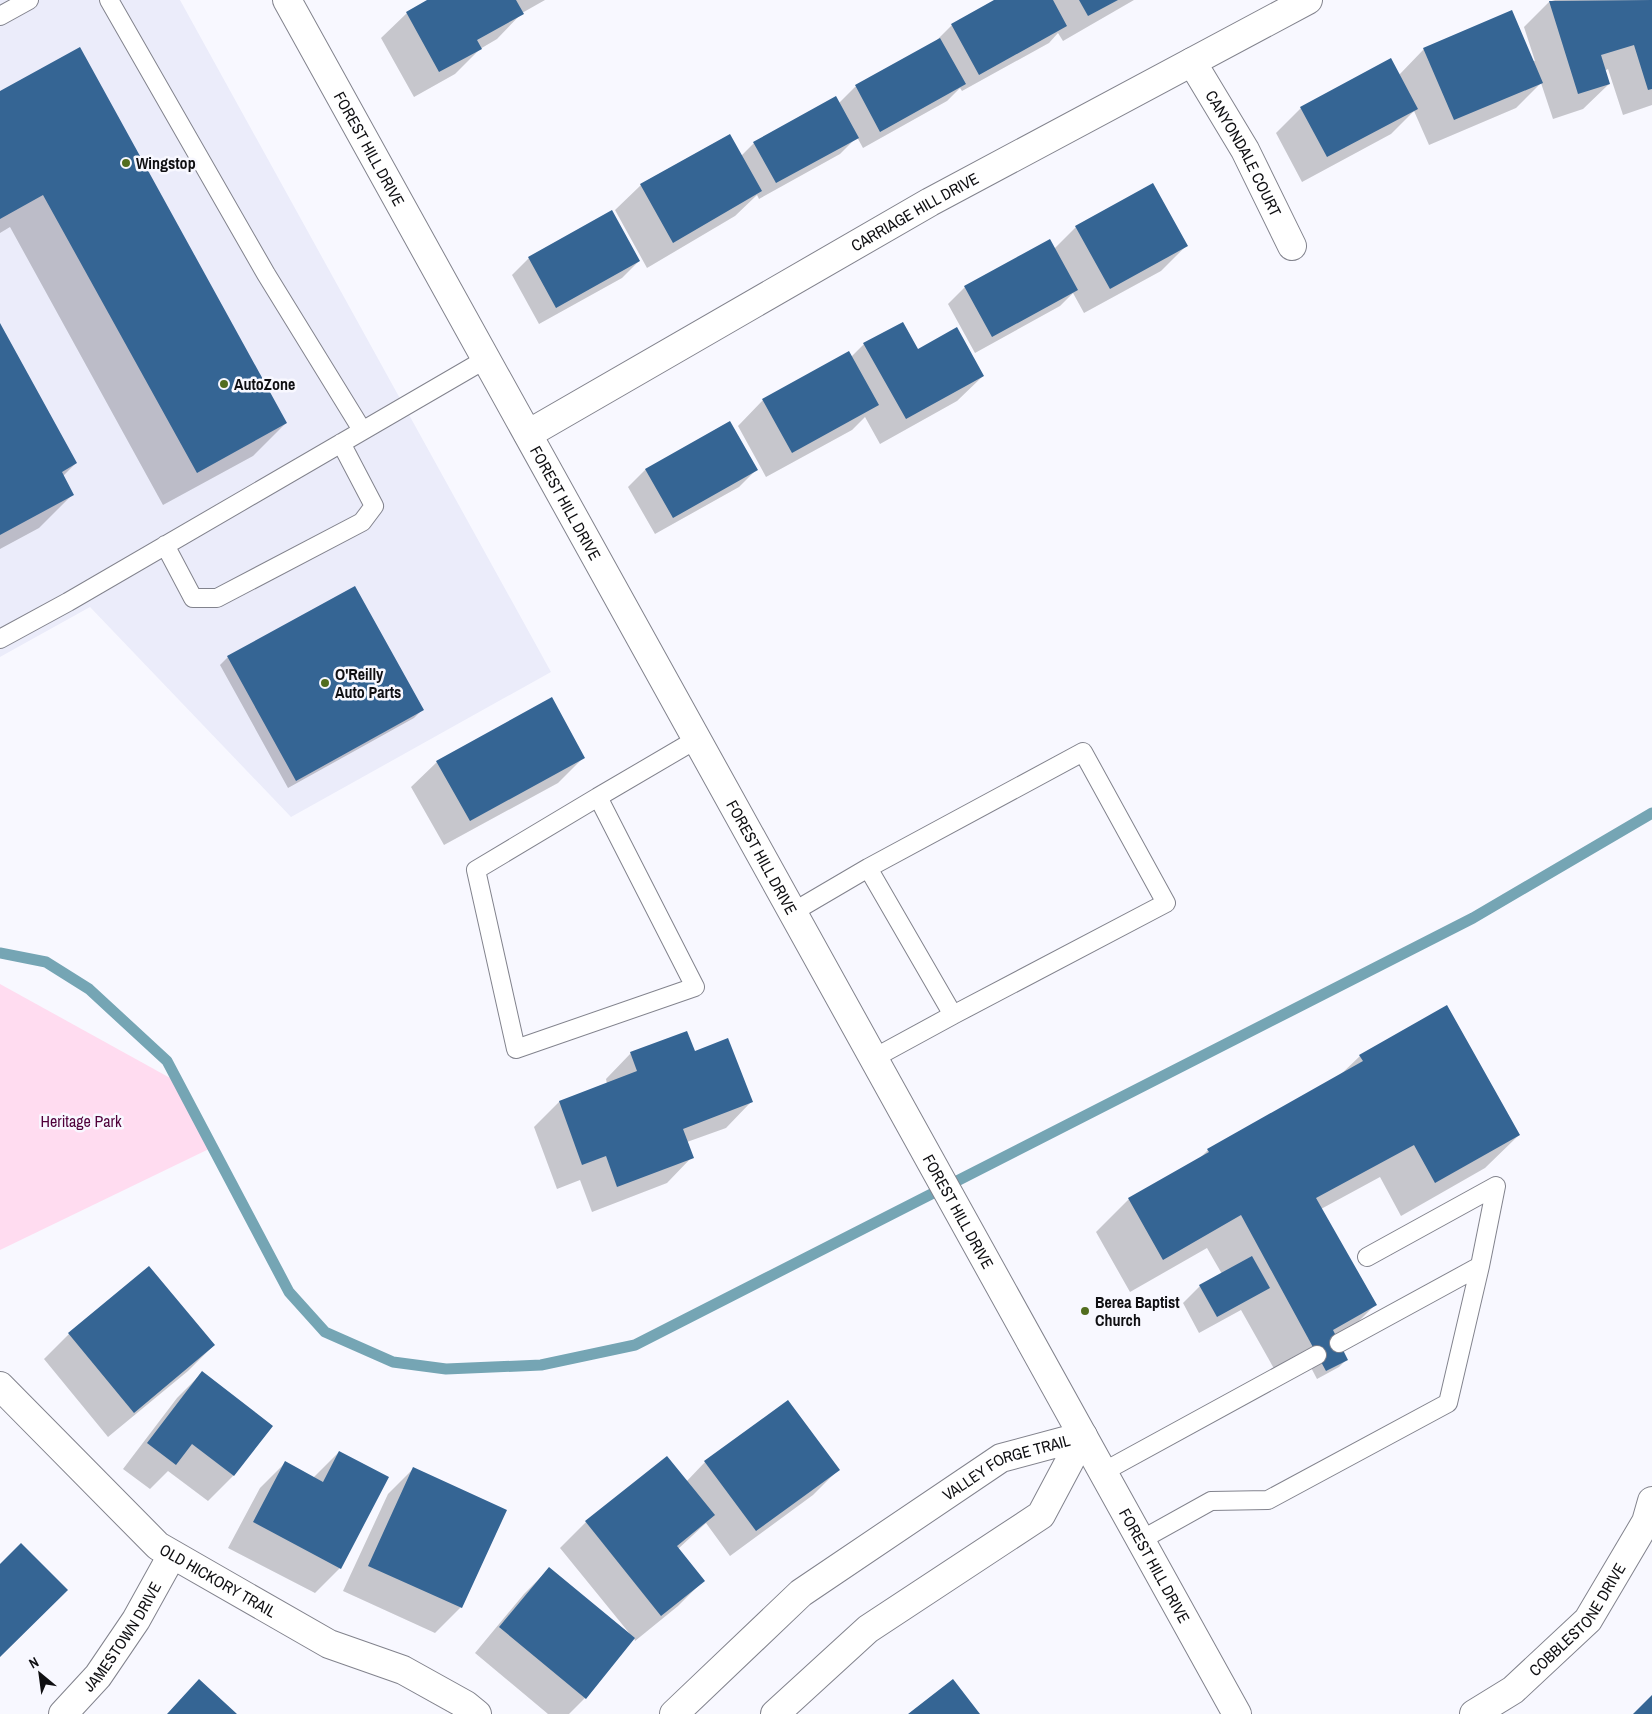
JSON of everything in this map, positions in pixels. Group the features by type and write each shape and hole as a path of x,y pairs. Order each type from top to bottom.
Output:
{"street":[{"name":"FOREST HILL DRIVE","path":"287,0 1237,1714"},
{"name":"CARRIAGE HILL DRIVE","path":"528,434 930,202 1308,0"},
{"name":"CANYONDALE COURT","path":"1192,62 1245,150 1292,246"},
{"name":"OLD HICKORY TRAIL","path":"0,1386 158,1546 329,1644 403,1670 466,1705 477,1714"},
{"name":"VALLEY FORGE TRAIL","path":"674,1714 801,1594 833,1572 1001,1458 1083,1436"},
{"name":"VALLEY FORGE TRAIL","path":"775,1714 868,1629 1042,1515 1083,1436"},
{"name":"COBBLESTONE DRIVE","path":"1474,1714 1513,1690 1588,1620 1646,1522 1652,1501"},
{"name":"JAMESTOWN DRIVE","path":"64,1714 98,1676 136,1620 172,1555"}],"lane":[{"path":"0,16 29,0"},
{"path":"108,0 266,274 362,430"},
{"path":"0,639 68,602 486,359"},
{"path":"165,545 193,598 217,598 362,522 374,506 341,443"},
{"path":"598,797 694,987 516,1049 476,870 598,797 697,739"},
{"path":"793,912 868,868 1083,752 1166,903 874,1058"},
{"path":"868,868 953,1015"},
{"path":"1141,1540 1211,1501 1268,1500 1448,1403 1480,1266 1496,1186 1367,1257"},
{"path":"1339,1343 1480,1266"},
{"path":"1103,1472 1317,1354"}],"shaded area":[{"path":"0,0 180,0 551,672 291,817 90,607 0,657"}],"green space":[{"name":"Heritage Park","path":"0,984 181,1084 211,1148 0,1250"}],"building":[{"path":"427,0 516,0 524,14 477,40 482,49 439,72 406,12"},
{"path":"994,0 1053,0 1067,26 979,75 951,24"},
{"path":"1079,0 1118,0 1088,16"},
{"path":"1652,0 1652,89 1648,90 1634,45 1601,55 1610,84 1578,94 1549,1"},
{"path":"1512,10 1543,83 1454,120 1423,48"},
{"path":"940,38 966,84 880,132 855,85"},
{"path":"80,47 287,423 197,473 43,195 0,219 0,91"},
{"path":"1391,58 1418,109 1327,157 1300,107"},
{"path":"836,96 859,138 776,183 753,142"},
{"path":"730,134 762,191 673,243 640,184"},
{"path":"1153,183 1188,246 1110,289 1075,226"},
{"path":"612,210 640,261 556,308 528,257"},
{"path":"1050,239 1078,290 992,337 964,286"},
{"path":"903,322 918,349 957,327 984,376 906,419 863,343"},
{"path":"0,323 77,463 62,472 74,495 0,535"},
{"path":"849,351 879,405 792,453 762,399"},
{"path":"730,421 758,470 673,518 645,469"},
{"name":"O'Reilly Auto Parts","path":"355,586 424,710 296,781 227,656"},
{"path":"552,697 585,758 470,821 436,761"},
{"path":"1447,1005 1520,1135 1435,1183 1414,1145 1316,1198 1377,1305 1333,1330 1348,1360 1326,1371 1241,1215 1163,1260 1128,1198 1209,1152 1207,1149 1363,1061 1359,1055"},
{"path":"687,1031 695,1051 728,1038 753,1102 683,1129 694,1158 617,1187 606,1156 582,1165 559,1101 637,1071 630,1052"},
{"path":"1252,1256 1270,1288 1217,1317 1199,1285"},
{"path":"149,1266 215,1345 134,1413 68,1333"},
{"path":"202,1371 273,1426 234,1476 192,1444 176,1465 147,1443"},
{"path":"788,1400 840,1470 756,1531 704,1461"},
{"path":"339,1451 389,1477 341,1569 253,1522 285,1461 323,1482"},
{"path":"667,1456 715,1515 677,1546 705,1581 661,1616 585,1521"},
{"path":"413,1467 507,1510 462,1608 368,1566"},
{"path":"21,1543 68,1590 0,1657 0,1564"},
{"path":"549,1567 635,1638 586,1699 499,1627"},
{"path":"199,1679 237,1714 167,1714"},
{"path":"953,1679 980,1714 908,1714"},
{"path":"1652,1695 1652,1714 1633,1714"}],"waterway":[{"path":"0,953 46,962 89,989 167,1061 289,1292 325,1332 393,1362 446,1369 541,1365 635,1345 1473,918 1652,813"}],"place":[{"name":"Wingstop","path":"126,163"},
{"name":"AutoZone","path":"224,384"},
{"name":"O'Reilly Auto Parts","path":"325,683"},
{"name":"Berea Baptist Church","path":"1085,1311"}]}
